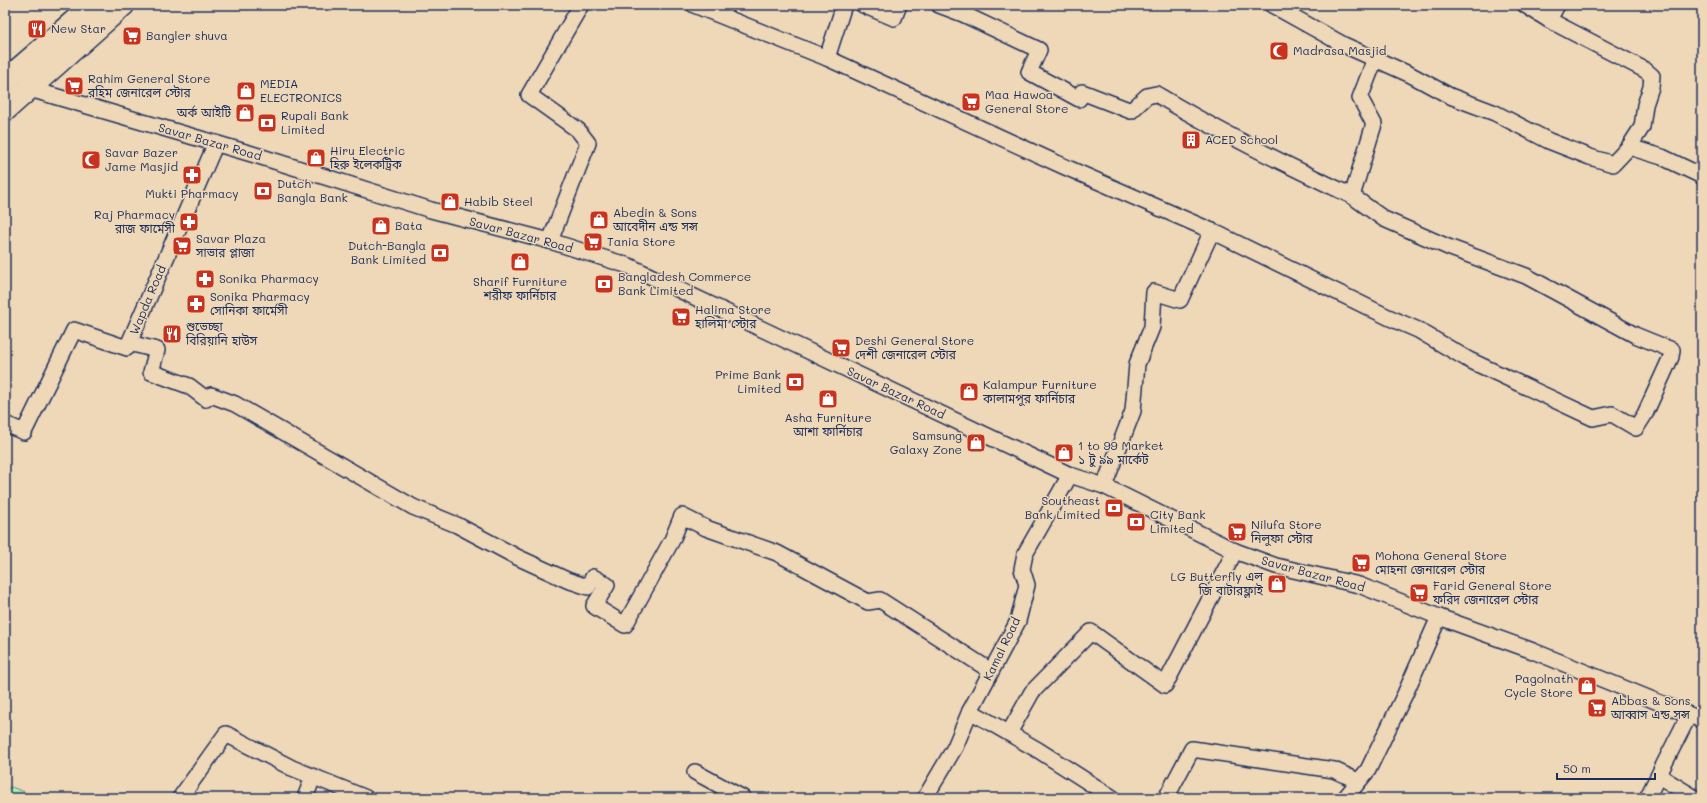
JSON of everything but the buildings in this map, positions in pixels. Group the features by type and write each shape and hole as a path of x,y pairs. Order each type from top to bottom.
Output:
{"highway":[{"path":"5,81 93,5"},
{"path":"5,110 123,5"}],"street":[{"path":"550,241 588,142 578,130 529,96 581,5"},
{"path":"694,5 827,58 1063,166 1212,231 1388,317 1418,330 1469,360 1593,418 1612,414 1636,428 1645,414 1672,350 1635,335 1526,276 1448,247 1384,219 1352,196 1277,161 1188,114 1156,94 1147,96 1131,111 1082,92 1079,99 1029,72 1039,50 963,14 938,5"},
{"path":"827,58 844,5"},
{"path":"863,5 894,18 899,5"},
{"path":"1279,7 1344,45 1411,75 1450,96 1495,113 1549,141 1613,164 1629,147 1642,127 1644,105 1651,87 1652,76 1645,70 1549,20 1525,5"},
{"path":"1549,20 1557,5"},
{"path":"1352,196 1374,124 1360,98 1375,59"},
{"name":"Savar Bazar Road","path":"30,88 431,210 550,241 629,266 1070,475 1104,486 1235,551 1276,566 1359,585 1439,617 1533,651 1695,717"},
{"name":"Wapda Road","path":"5,424 24,432 74,330 127,348 216,144"},
{"path":"1629,147 1662,157 1702,176"},
{"path":"1104,486 1132,411 1137,364 1152,327 1154,292 1180,300 1212,231"},
{"path":"129,343 157,350 151,372 189,386 206,399 211,395 235,404 413,506 457,525 502,550 567,580 588,587 593,577 607,585 594,606 625,625 672,540 682,516 706,528 777,553 868,602 880,600 992,671"},
{"name":"Kamal Road","path":"925,798 955,747 970,711 1018,621 1027,585 1022,569 1025,554 1070,475"},
{"path":"1009,733 1032,692 1091,632 1165,685 1235,551"},
{"path":"1345,798 1368,770 1439,617"},
{"path":"970,711 1038,750 1113,798"},
{"path":"1648,798 1659,776 1695,717"},
{"path":"180,798 226,734 292,768 366,798"},
{"path":"1166,798 1192,749 1334,770 1358,781"},
{"path":"695,772 743,798"},
{"path":"305,798 313,776"},
{"path":"1659,776 1695,798"}],"green space":[{"path":"11,787 25,792 26,798 5,798 5,790"}],"place":[{"name":"New Star","path":"37,29"},
{"name":"Bangler shuva","path":"132,36"},
{"name":"Madrasa Masjid","path":"1279,51"},
{"name":"Rahim General Store রহিম জেনারেল স্টোর","path":"74,86"},
{"name":"MEDIA ELECTRONICS","path":"246,91"},
{"name":"Maa Hawoa General Store","path":"971,102"},
{"name":"অর্ক আইটি","path":"245,113"},
{"name":"Rupali Bank Limited","path":"267,123"},
{"name":"ACED School","path":"1191,140"},
{"name":"Hiru Electric হিরু ইলেকট্রিক","path":"316,158"},
{"name":"Savar Bazer Jame Masjid","path":"91,160"},
{"name":"Mukti Pharmacy","path":"192,175"},
{"name":"Dutch Bangla Bank","path":"263,191"},
{"name":"Habib Steel","path":"450,202"},
{"name":"Abedin & Sons আবেদীন এন্ড সন্স","path":"599,220"},
{"name":"Raj Pharmacy রাজ ফার্মেসী","path":"189,222"},
{"name":"Bata","path":"381,226"},
{"name":"Tania Store","path":"593,242"},
{"name":"Savar Plaza সাভার প্লাজা","path":"182,246"},
{"name":"Dutch-Bangla Bank Limited","path":"440,253"},
{"name":"Sharif Furniture শরীফ ফার্নিচার","path":"520,262"},
{"name":"Sonika Pharmacy","path":"205,279"},
{"name":"Bangladesh Commerce Bank Limited","path":"604,284"},
{"name":"Sonika Pharmacy সোনিকা ফার্মেসী","path":"196,304"},
{"name":"Halima Store হালিমা স্টোর","path":"681,317"},
{"name":"শুভেচ্ছা বিরিয়ানি হাউস","path":"172,334"},
{"name":"Deshi General Store দেশী জেনারেল স্টোর","path":"841,348"},
{"name":"Prime Bank Limited","path":"795,382"},
{"name":"Kalampur Furniture কালামপুর ফার্নিচার","path":"969,392"},
{"name":"Asha Furniture আশা ফার্নিচার","path":"828,399"},
{"name":"Samsung Galaxy Zone","path":"976,443"},
{"name":"1 to 99 Market ১ টু ৯৯ মার্কেট","path":"1064,453"},
{"name":"Southeast Bank Limited","path":"1114,508"},
{"name":"City Bank Limited","path":"1136,522"},
{"name":"Nilufa Store নিলুফা স্টোর","path":"1237,532"},
{"name":"Mohona General Store মোহনা জেনারেল স্টোর","path":"1361,563"},
{"name":"LG Butterfly এল জি বাটারফ্লাই","path":"1277,584"},
{"name":"Farid General Store ফরিদ জেনারেল স্টোর","path":"1419,593"},
{"name":"Pagolnath Cycle Store","path":"1587,686"},
{"name":"Abbas & Sons আব্বাস এন্ড সন্স","path":"1597,708"}]}
